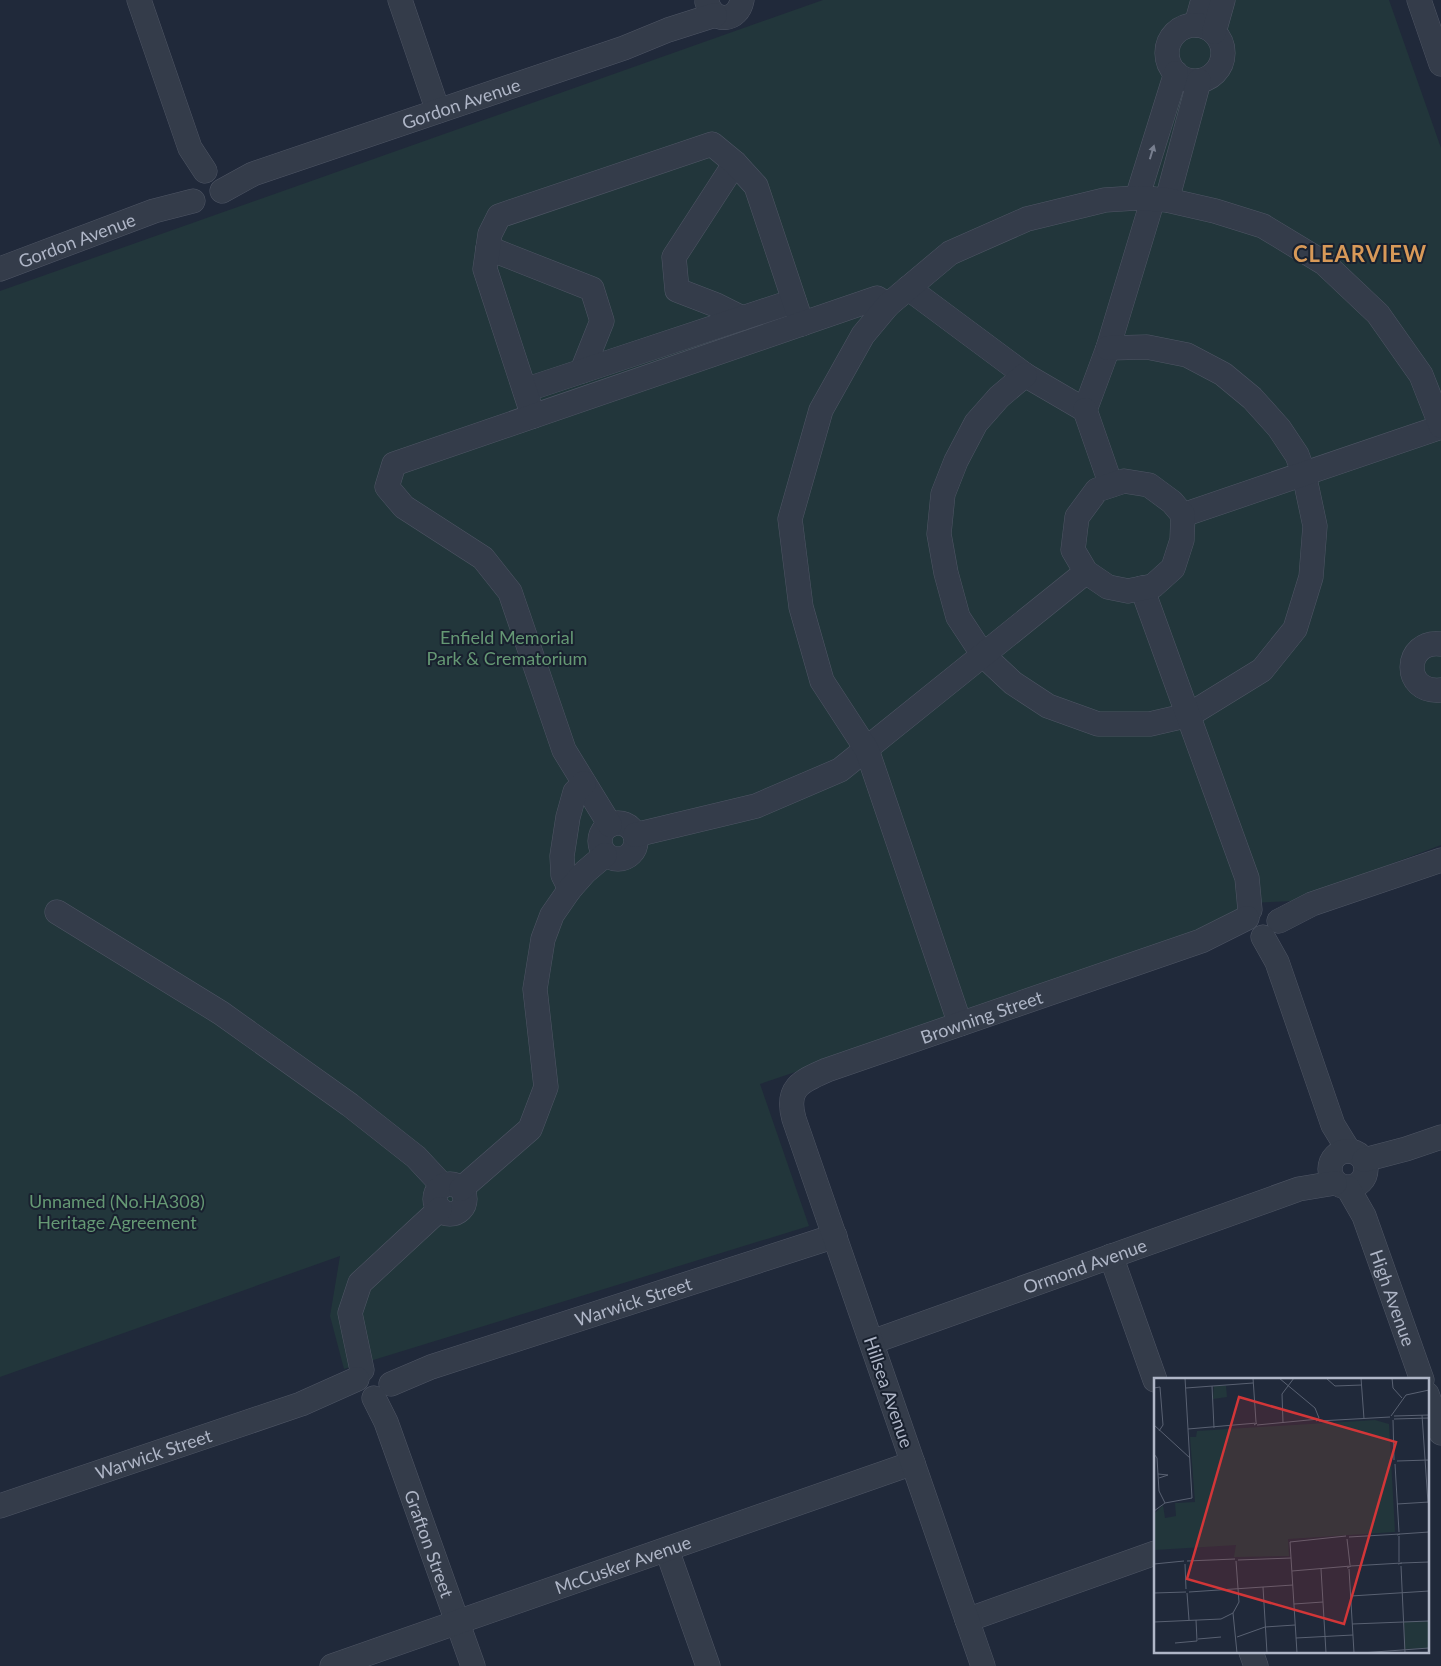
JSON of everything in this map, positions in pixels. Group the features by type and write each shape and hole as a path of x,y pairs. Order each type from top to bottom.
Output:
{"street":[{"path":"139,0 203,185"},
{"path":"400,0 438,111"},
{"path":"1203,0 1205,28 1222,45 1222,61 1213,74 1199,81 1183,78 1176,74 1168,61 1168,46 1171,39 1182,29 1205,28"},
{"path":"1205,28 1223,0"},
{"path":"1419,0 1441,64"},
{"path":"708,5 725,18 735,14 746,2"},
{"name":"Gordon Avenue","path":"0,269 154,211 203,185 253,174 624,48 668,30 688,9 708,5"},
{"path":"1152,199 1176,74"},
{"path":"1111,486 1085,410 1108,348 1152,199 1199,81"},
{"path":"533,416 485,269 490,234 499,216 712,144 736,163 756,186 802,324"},
{"path":"736,163 674,257 677,290 716,305 742,318"},
{"path":"960,1024 867,750 822,681 801,607 790,519 821,410 863,335 888,305 950,253 1026,219 1104,200 1152,199 1215,211 1262,226 1324,263 1378,314 1420,375 1441,427 1183,515"},
{"path":"488,248 592,289 602,321 582,371"},
{"path":"908,288 1025,375 1085,410"},
{"path":"610,825 564,750 510,592 483,558 404,507 387,487 394,464 877,298 888,305"},
{"path":"525,390 794,301"},
{"path":"1025,375 999,397 976,423 956,461 944,494 939,534 946,573 958,618 983,656 1012,683 1048,706 1098,724 1150,724 1189,716 1262,670 1294,629 1311,577 1315,526 1304,474 1297,455 1279,428 1252,398 1223,374 1187,355 1147,347 1108,348"},
{"path":"1124,481 1149,485 1172,502 1183,515 1182,540 1173,568 1152,586 1128,591 1108,587 1086,572 1073,550 1076,517 1097,490 1111,486 1124,481"},
{"path":"635,834 756,806 840,770 1086,572"},
{"name":"High Avenue","path":"1142,588 1263,920 1421,1378"},
{"path":"1441,644 1428,645 1421,648 1412,662 1412,669 1418,684 1425,689 1441,690"},
{"path":"570,889 563,875 562,856 568,817 575,792 584,783"},
{"path":"618,823 627,825 635,834 636,846 628,856 616,859 606,854 601,847 600,838 603,830 610,825 618,823"},
{"name":"Grafton Street","path":"473,1666 386,1422 374,1382 356,1339 350,1313 360,1283 448,1195 530,1129 546,1087 535,989 543,939 552,915 570,889 585,872 606,854"},
{"name":"Browning Street","path":"794,1119 790,1106 793,1090 805,1080 960,1024 1441,860"},
{"path":"57,912 222,1012 416,1157 448,1195"},
{"name":"Hillsea Avenue","path":"794,1119 983,1666"},
{"name":"Ormond Avenue","path":"872,1342 1441,1137"},
{"name":"Warwick Street","path":"2,1506 301,1404 431,1367 835,1236"},
{"path":"1111,1256 1154,1378"},
{"path":"1434,1404 1441,1433"},
{"name":"McCusker Avenue","path":"332,1666 913,1463"},
{"path":"667,1550 708,1666"},
{"path":"967,1620 1154,1553"},
{"path":"1252,1654 1256,1666"}],"green space":[{"name":"Enfield Memorial Park & Crematorium","path":"823,0 1389,0 1441,148 1441,845 1294,901 1250,903 1216,930 760,1084 809,1226 344,1369 330,1316 340,1256 0,1377 0,291"}],"district":[{"name":"CLEARVIEW","path":"1360,253"}],"park label":[{"name":"Unnamed (No.HA308) Heritage Agreement","path":"117,1211"}]}
